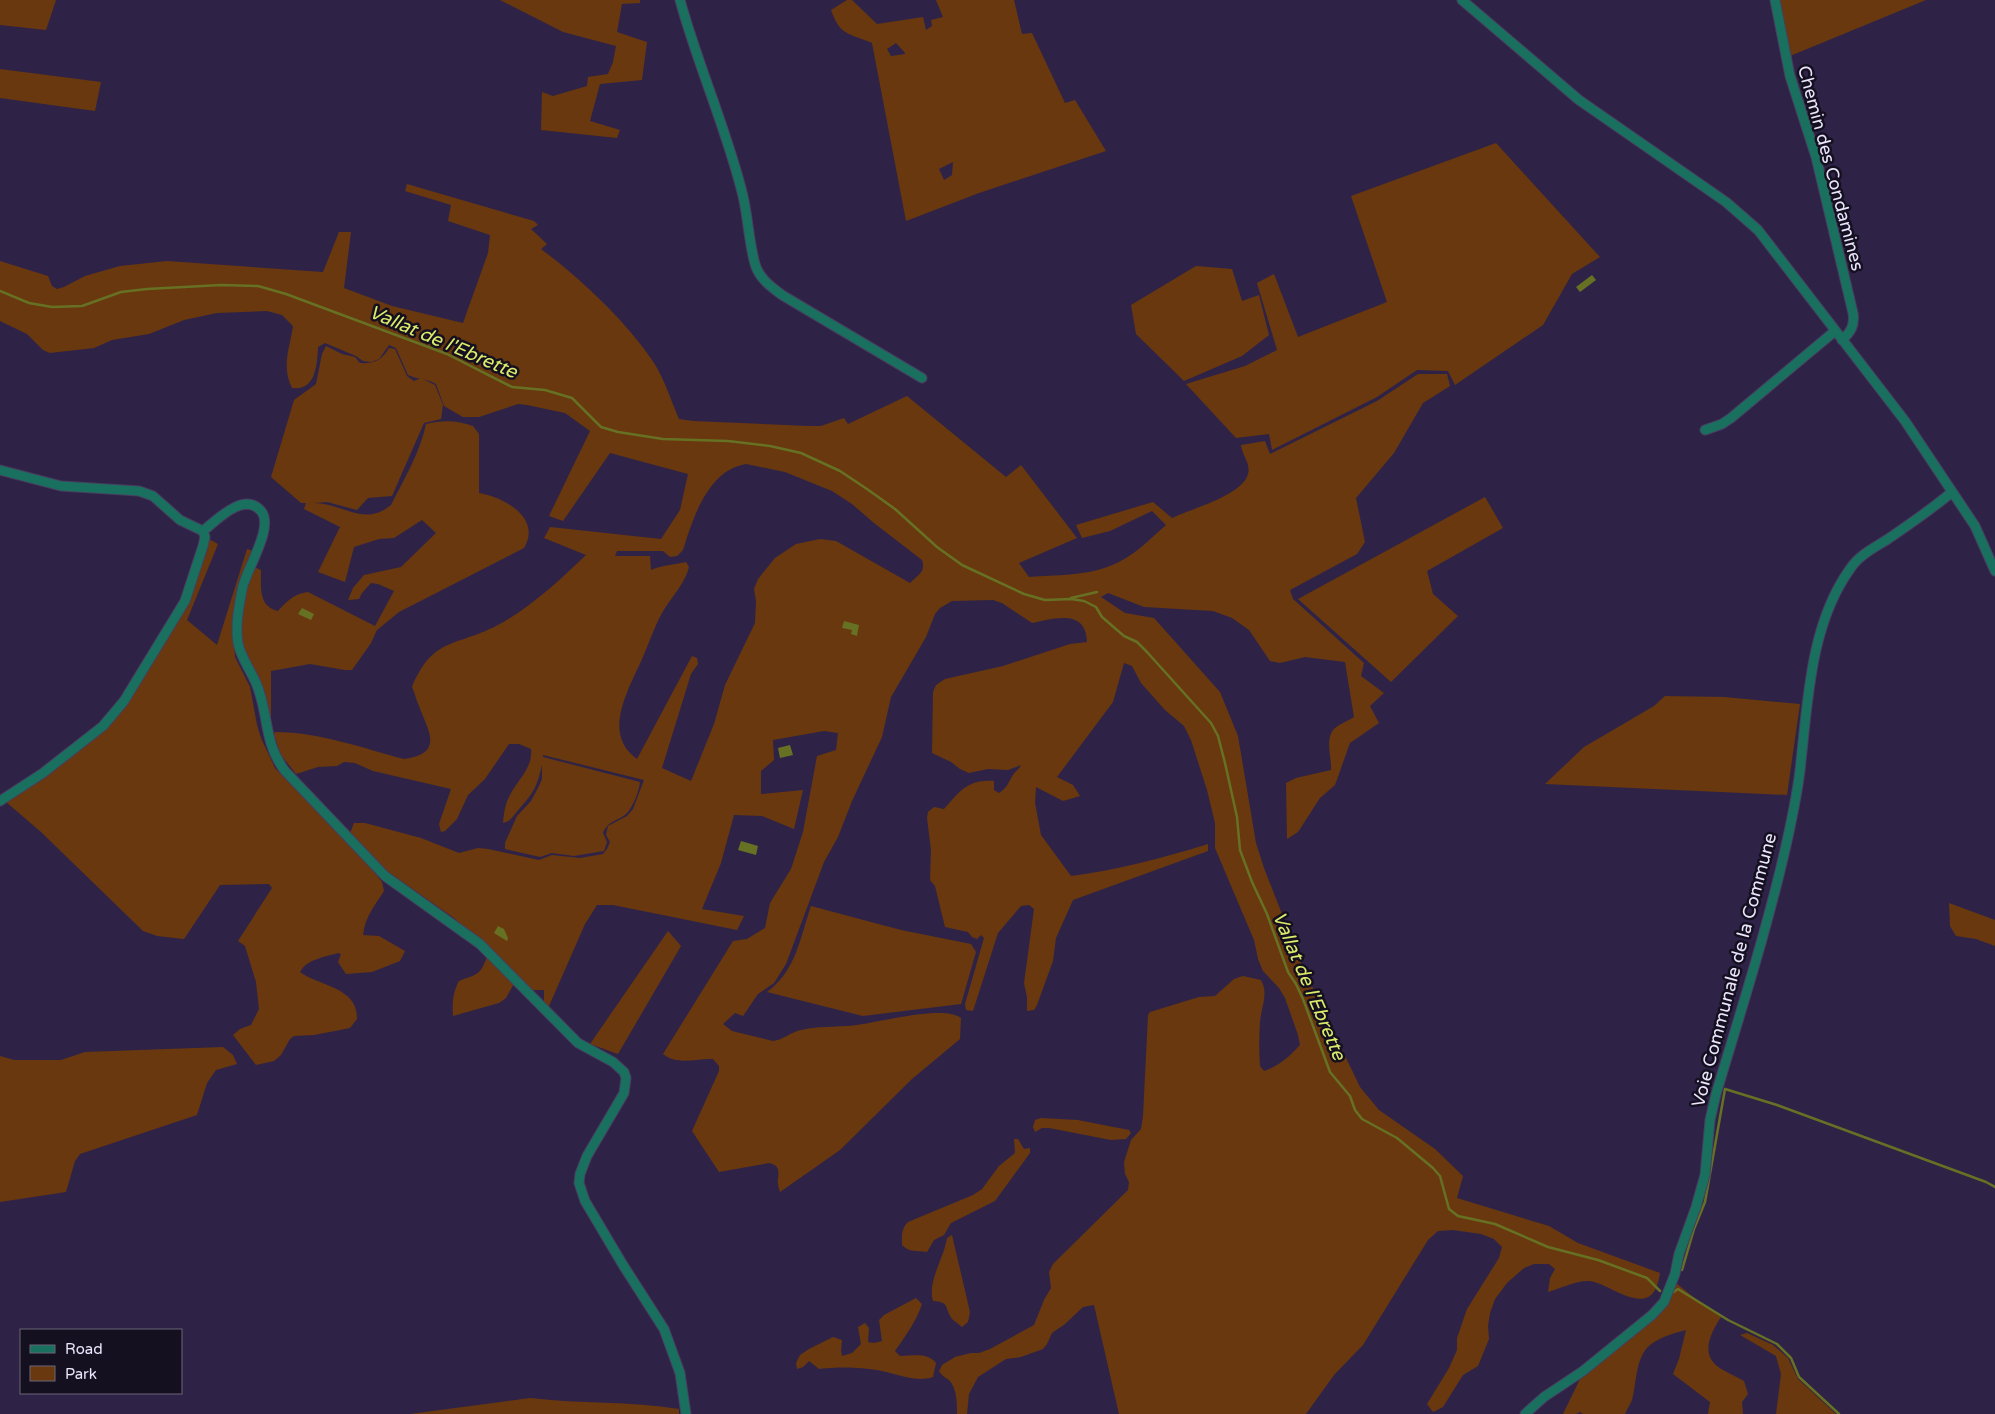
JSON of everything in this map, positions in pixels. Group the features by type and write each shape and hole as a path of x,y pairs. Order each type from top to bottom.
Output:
{"street":[{"path":"680,0 737,174 755,264 760,276 768,285 782,295 922,378"},
{"path":"1462,0 1579,100 1726,202 1746,218 1772,245 1905,421 1975,526 1995,571"},
{"name":"Chemin des Condamines","path":"1775,0 1790,76 1816,157 1853,313 1854,320 1851,330 1842,340"},
{"path":"1705,430 1722,424 1731,418 1835,330"},
{"path":"0,470 38,482 61,486 139,490 153,496 180,520 203,531 205,538 185,601 124,700 103,726 43,773 0,801"},
{"name":"Voie Communale de la Commune","path":"1525,1414 1544,1397 1583,1371 1652,1315 1664,1302 1675,1274 1679,1254 1705,1175 1710,1120 1716,1094 1780,872 1798,781 1810,679 1824,623 1841,583 1850,568 1862,556 1935,506 1952,492"},
{"path":"203,531 241,504 257,507 263,514 264,527 260,542 242,586 237,634 242,655 258,689 269,741 282,766 299,787 385,876 480,944 578,1043 613,1062 624,1072 626,1078 624,1093 587,1156 580,1174 579,1183 590,1209 664,1329 680,1373 686,1414"}],"green space":[{"path":"0,0 56,0 46,30 0,25"},
{"path":"500,0 640,0 640,3 622,4 617,32 647,42 642,80 600,84 590,121 620,130 617,138 541,130 542,92 553,96 587,86 588,77 608,74 613,62 616,46 563,32"},
{"path":"847,0 852,0 877,24 923,17 926,30 932,26 931,20 943,17 936,0 1014,0 1022,34 1032,33 1065,103 1075,100 1106,151 979,193 906,221 872,43 851,35 842,29 831,10","holes":["896,43 905,53 905,54 891,56 887,49","953,162 952,175 944,180 939,169"]},
{"path":"1780,0 1926,0 1790,56"},
{"path":"0,69 101,82 95,111 0,98"},
{"path":"1496,143 1600,257 1572,274 1543,325 1455,385 1448,371 1417,370 1377,397 1272,450 1269,434 1236,438 1186,384 1245,366 1277,350 1257,283 1274,274 1298,337 1387,302 1351,196"},
{"path":"407,184 534,221 538,225 531,229 547,244 541,249 571,273 602,302 644,348 661,376 679,419 821,426 844,418 848,424 907,396 1006,477 1021,465 1077,538 1019,563 1029,577 1081,573 1118,563 1147,542 1166,525 1152,511 1110,531 1082,538 1076,525 1153,502 1172,518 1203,506 1227,495 1244,482 1249,470 1241,445 1265,441 1270,454 1377,401 1418,374 1447,374 1450,386 1423,403 1394,453 1356,498 1365,542 1357,554 1290,590 1293,599 1364,663 1361,676 1384,693 1370,706 1379,723 1350,743 1335,785 1320,798 1298,832 1287,839 1286,783 1296,778 1331,770 1329,739 1331,734 1337,726 1354,717 1345,662 1305,657 1280,663 1270,661 1249,630 1232,618 1213,611 1144,607 1108,593 1101,597 1125,613 1154,618 1220,692 1238,736 1256,843 1264,868 1302,965 1360,1087 1379,1110 1435,1149 1463,1176 1457,1198 1549,1226 1578,1243 1660,1273 1657,1286 1650,1296 1643,1299 1635,1298 1590,1281 1574,1283 1548,1292 1550,1278 1555,1269 1549,1264 1534,1264 1524,1268 1507,1283 1495,1299 1488,1326 1489,1339 1478,1366 1463,1375 1443,1407 1433,1412 1427,1404 1449,1368 1457,1350 1457,1338 1467,1309 1499,1258 1502,1247 1494,1239 1481,1234 1453,1230 1438,1231 1428,1240 1363,1345 1334,1375 1306,1414 1119,1414 1094,1305 1083,1307 1052,1333 1043,1349 1021,1357 1006,1359 978,1377 969,1394 967,1414 957,1414 957,1401 952,1383 939,1371 942,1365 955,1357 990,1349 1034,1325 1051,1288 1049,1272 1053,1264 1128,1190 1129,1182 1125,1174 1124,1162 1131,1140 1141,1129 1148,1015 1150,1012 1199,997 1215,996 1234,979 1243,976 1261,980 1263,985 1264,995 1259,1044 1260,1066 1264,1071 1284,1061 1300,1045 1285,998 1279,988 1263,971 1254,940 1215,848 1215,823 1191,740 1184,726 1165,710 1141,683 1132,666 1124,663 1113,702 1057,777 1073,785 1080,796 1063,801 1036,787 1035,803 1041,835 1071,876 1140,863 1208,844 1208,851 1073,900 1056,938 1053,961 1037,1005 1034,1010 1027,1011 1024,983 1034,909 1029,905 1021,906 998,933 973,1011 966,1010 965,1004 984,938 981,935 977,939 968,932 945,927 935,886 930,880 931,850 928,812 934,807 944,809 960,792 977,782 994,781 994,790 999,793 1006,787 1021,765 1008,770 988,769 969,773 932,753 933,692 936,685 945,679 1003,666 1070,644 1087,642 1085,631 1081,624 1075,620 1058,618 1032,623 1002,603 993,600 952,601 940,608 935,614 926,637 891,697 882,737 852,801 838,837 824,862 786,964 774,983 758,994 743,1016 735,1013 723,1024 732,1031 773,1041 809,1028 855,1025 928,1013 953,1014 961,1018 960,1039 912,1079 840,1150 780,1192 777,1167 769,1163 719,1172 692,1131 719,1071 719,1066 713,1059 681,1061 669,1058 663,1054 733,941 747,939 765,928 770,903 791,869 803,832 817,756 836,750 838,733 824,731 773,740 774,760 761,771 761,794 803,790 794,829 762,816 734,815 721,863 702,909 744,916 737,930 613,905 597,905 585,924 549,1006 544,1005 544,990 531,990 517,978 506,998 499,1003 453,1016 453,998 459,981 479,972 489,951 454,918 384,869 350,833 354,823 365,823 421,838 459,853 478,848 539,860 552,855 580,858 603,854 610,842 606,835 608,826 627,816 633,809 644,780 543,755 543,757 640,782 639,790 630,810 605,828 603,833 607,842 604,851 574,856 552,853 540,857 505,849 505,843 517,816 531,801 542,779 542,765 538,781 529,797 511,819 503,823 507,802 530,762 531,749 519,744 509,744 485,779 468,795 457,819 445,831 441,832 439,824 451,789 373,771 355,763 344,762 337,766 318,767 296,774 281,755 274,735 275,732 324,738 404,759 425,752 429,746 429,732 412,687 428,659 446,646 481,633 508,619 532,603 586,555 544,538 550,527 661,539 680,510 688,474 610,453 563,521 549,516 590,431 565,413 518,404 479,417 463,417 444,406 436,384 408,375 396,348 389,345 379,359 371,362 363,361 356,356 325,343 318,347 316,369 311,381 300,388 292,388 287,365 293,326 282,315 267,311 217,313 184,320 149,334 112,340 94,348 50,353 43,350 27,334 0,321 0,261 48,276 52,286 57,289 85,276 120,266 167,261 323,272 339,232 351,232 344,288 392,306 463,323 488,253 490,235 448,221 451,205 405,191","holes":["746,464 785,472 832,491 852,504 922,560 923,568 910,583 836,541 820,539 796,544 775,558 758,579 754,589 756,601 755,623 725,685 714,724 691,781 662,768 691,674 698,664 697,658 692,656 637,759 626,749 621,737 619,724 625,697 656,624 684,579 689,567 686,562 651,570 650,556 615,556 617,551 663,551 670,557 677,556 683,550 697,510 704,497 722,475 733,468"]},
{"path":"1196,266 1232,269 1242,301 1259,295 1269,335 1242,356 1184,381 1136,334 1131,305"},
{"path":"326,346 342,354 355,357 360,363 373,362 383,356 389,348 395,349 407,376 414,381 421,378 435,385 443,405 441,419 424,423 392,496 368,498 357,510 327,502 314,503 325,504 354,513 372,514 381,511 391,505 406,476 416,456 426,424 444,421 455,422 473,426 479,434 479,493 499,499 518,511 528,527 528,537 524,548 399,612 377,630 371,643 352,670 310,664 271,671 271,721 266,720 238,633 240,606 254,567 261,570 262,595 267,605 272,609 278,611 292,598 308,592 375,626 394,591 371,583 359,599 348,600 353,588 364,575 401,567 436,533 422,520 394,538 379,539 354,547 345,582 318,572 340,527 304,509 306,503 301,503 271,477 294,400 316,384 322,354"},
{"path":"1485,497 1503,528 1427,571 1433,594 1458,616 1391,682 1298,599"},
{"path":"209,539 218,544 187,620 217,645 247,549 253,551 233,625 235,657 250,687 261,738 275,768 367,863 382,882 384,891 368,917 363,935 379,936 405,951 400,961 372,972 346,974 338,962 341,954 338,953 307,964 300,972 344,994 356,1008 357,1019 350,1028 314,1035 294,1036 290,1039 281,1055 274,1061 256,1065 233,1035 240,1029 251,1025 259,1009 256,982 245,946 238,941 272,888 269,884 220,885 184,939 157,936 143,931 41,832 6,802 110,721 187,603"},
{"path":"1665,696 1724,697 1800,704 1787,795 1545,784 1584,747 1654,706"},
{"path":"1949,903 1995,920 1995,946 1976,939 1956,936 1950,926"},
{"path":"811,906 901,930 971,944 976,952 961,1004 863,1016 767,992 777,984 791,964"},
{"path":"668,931 681,946 618,1054 590,1044"},
{"path":"223,1047 233,1055 237,1064 216,1070 207,1083 197,1115 80,1154 75,1161 66,1192 0,1202 0,1056 14,1060 61,1060 85,1052"},
{"path":"1041,1118 1078,1120 1129,1130 1131,1133 1126,1139 1111,1140 1049,1128 1042,1128 1035,1132 1033,1127 1035,1120"},
{"path":"1014,1139 1018,1139 1024,1149 1030,1148 1030,1153 995,1201 951,1223 944,1235 934,1240 927,1252 911,1250 902,1245 903,1230 908,1222 973,1195 982,1189 999,1166 1015,1153"},
{"path":"952,1235 970,1312 968,1322 962,1327 952,1319 944,1304 933,1301 932,1294 934,1278 947,1238"},
{"path":"1676,1283 1721,1317 1709,1341 1709,1354 1717,1366 1744,1381 1748,1394 1742,1402 1743,1414 1708,1414 1710,1402 1673,1374 1679,1359 1686,1330 1658,1340 1645,1350 1639,1363 1632,1400 1625,1414 1583,1414 1580,1412 1576,1414 1563,1414 1580,1379 1657,1314"},
{"path":"916,1298 922,1304 920,1311 895,1351 900,1356 920,1355 928,1357 936,1363 933,1377 925,1379 909,1378 877,1370 856,1368 819,1369 809,1361 803,1367 797,1369 796,1363 800,1355 833,1337 842,1340 842,1356 852,1353 861,1344 858,1327 865,1323 869,1328 868,1342 882,1341 879,1320 884,1315"},
{"path":"1747,1333 1773,1345 1788,1358 1798,1379 1836,1414 1776,1414 1781,1374 1776,1356 1740,1335"},
{"path":"530,1398 661,1406 679,1409 679,1414 410,1414"}],"shaded area":[{"path":"1592,275 1596,280 1580,292 1576,287"},
{"path":"302,608 314,614 311,620 298,614"},
{"path":"844,621 859,625 857,636 851,634 852,630 842,628"},
{"path":"790,745 793,755 780,758 778,748"},
{"path":"741,841 758,846 756,855 738,850"},
{"path":"498,926 504,929 508,938 507,941 494,933"}],"waterway":[{"name":"Vallat de l'Ebrette","path":"0,291 29,303 52,307 82,306 121,292 147,289 221,285 258,286 286,294 447,354 512,387 545,390 572,398 601,427 618,432 663,439 728,441 770,446 801,453 840,471 867,489 895,509 937,547 962,565 1024,594 1045,600 1071,599 1084,601 1096,607 1102,617 1124,636 1137,642 1147,652 1211,723 1218,736 1237,817 1240,850 1252,882 1267,914 1288,972 1303,999 1330,1072 1350,1096 1355,1110 1362,1119 1397,1138 1433,1168 1440,1176 1449,1209 1458,1216 1495,1224 1548,1247 1598,1260 1647,1278 1660,1291"},
{"name":"Vallat de l'Ebrette","path":"1071,598 1097,592"},
{"path":"1682,1270 1694,1229 1705,1202 1725,1089 1777,1105 1986,1182 1995,1187"},
{"name":"Vallat de l'Ebrette","path":"1672,1293 1678,1289 1728,1320 1777,1344 1791,1358 1799,1377 1839,1414"}]}
